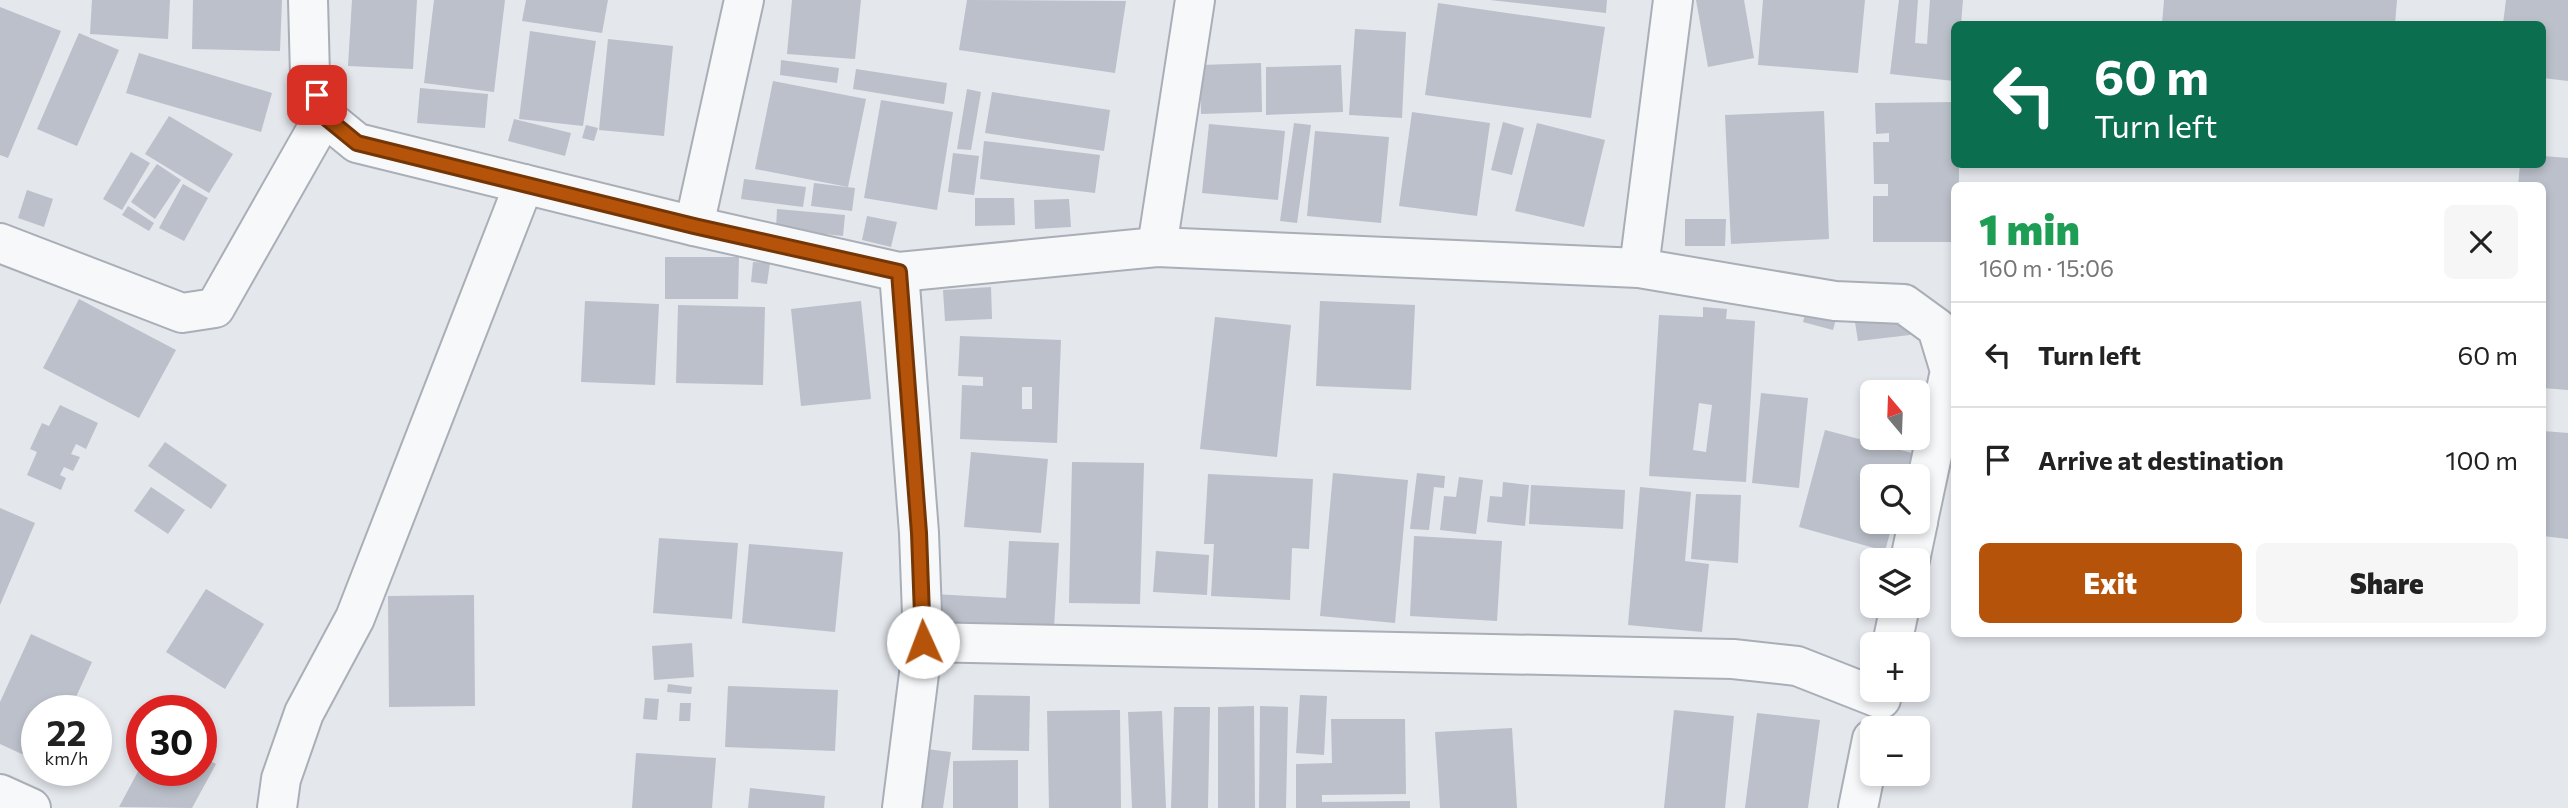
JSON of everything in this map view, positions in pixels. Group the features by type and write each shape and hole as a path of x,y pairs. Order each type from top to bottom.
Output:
{"street":[{"path":"308,0 310,75 324,116 357,143 694,226 899,272 1157,247 1639,268 1835,301 1904,304 1937,328 1950,371 1930,465"},
{"path":"694,226 744,0"},
{"path":"1157,247 1195,0"},
{"path":"1639,268 1673,0"},
{"path":"0,243 182,313 215,308 324,116"},
{"path":"277,808 281,779 303,713 355,618 524,184"},
{"path":"899,272 919,533 923,642 902,808"},
{"path":"923,642 1733,659 1797,666 1880,706"},
{"path":"1858,808 1862,786"},
{"path":"0,794 31,808"}],"building":[{"path":"92,0 170,0 168,39 90,34"},
{"path":"193,0 282,0 280,51 192,49"},
{"path":"352,0 417,0 413,69 348,66"},
{"path":"434,0 505,0 494,92 424,83"},
{"path":"526,0 608,0 602,33 522,21"},
{"path":"792,0 861,0 855,59 787,54"},
{"path":"967,0 1126,1 1115,73 959,50"},
{"path":"1490,0 1607,0 1606,13"},
{"path":"1696,0 1744,0 1754,58 1708,67"},
{"path":"1763,0 1865,0 1858,73 1758,65"},
{"path":"1899,0 1918,0 1915,43 1927,44 1930,0 1963,0 1961,21 1951,21 1951,81 1890,74"},
{"path":"2164,0 2397,0 2395,21 2162,21"},
{"path":"2506,0 2568,0 2568,81 2546,78 2546,21 2503,21"},
{"path":"1438,3 1605,27 1591,118 1425,95"},
{"path":"0,7 61,31 8,158 0,155"},
{"path":"1355,29 1406,32 1402,118 1349,115"},
{"path":"530,31 596,41 583,126 519,119"},
{"path":"79,33 119,50 77,146 37,129"},
{"path":"608,39 673,46 664,136 599,130"},
{"path":"139,53 272,93 261,132 126,93"},
{"path":"781,60 839,68 837,83 780,75"},
{"path":"1261,63 1262,112 1201,114 1200,65"},
{"path":"1341,65 1343,112 1266,115 1266,67"},
{"path":"856,69 947,83 944,104 853,89"},
{"path":"773,81 866,99 848,187 755,169"},
{"path":"420,88 488,94 485,128 417,123"},
{"path":"967,89 981,92 971,150 957,149"},
{"path":"992,92 1110,110 1104,151 985,133"},
{"path":"881,100 953,112 937,210 864,198"},
{"path":"1951,102 1951,168 1959,168 1959,182 1951,182 1951,242 1873,242 1873,196 1888,196 1888,184 1874,184 1873,142 1889,142 1889,133 1876,134 1875,103"},
{"path":"1824,111 1829,239 1731,244 1725,115"},
{"path":"1412,112 1490,123 1477,216 1399,206"},
{"path":"169,116 233,154 209,193 145,154"},
{"path":"514,119 571,133 565,156 508,141"},
{"path":"1503,122 1524,128 1512,175 1491,170"},
{"path":"1294,123 1311,125 1297,223 1280,221"},
{"path":"1537,123 1605,140 1584,227 1515,211"},
{"path":"1209,124 1285,131 1278,200 1202,193"},
{"path":"586,125 598,128 594,141 582,138"},
{"path":"1315,131 1389,137 1381,223 1307,216"},
{"path":"984,141 1100,155 1095,193 980,179"},
{"path":"131,152 150,163 122,210 103,199"},
{"path":"953,153 979,156 974,195 948,192"},
{"path":"2546,156 2568,158 2568,390 2546,388 2546,182 2518,182 2520,168 2546,168"},
{"path":"157,164 181,180 155,219 131,202"},
{"path":"744,179 806,187 803,207 741,199"},
{"path":"814,183 855,188 852,211 811,206"},
{"path":"183,184 208,198 184,241 159,228"},
{"path":"27,190 53,199 44,227 18,218"},
{"path":"975,198 1014,198 1015,225 975,226"},
{"path":"1069,199 1071,227 1035,229 1034,200"},
{"path":"128,206 154,223 149,231 122,215"},
{"path":"777,209 845,215 843,236 776,229"},
{"path":"867,216 897,222 891,247 862,240"},
{"path":"1685,219 1726,219 1725,246 1685,246"},
{"path":"665,257 739,257 738,299 665,299"},
{"path":"753,262 770,263 767,284 751,282"},
{"path":"991,287 992,319 945,321 943,290"},
{"path":"79,299 176,350 139,418 43,368"},
{"path":"585,301 659,304 655,385 581,382"},
{"path":"861,301 871,399 801,406 791,309"},
{"path":"1320,301 1415,305 1411,390 1316,386"},
{"path":"678,305 765,307 763,385 676,383"},
{"path":"1703,307 1727,309 1726,319 1755,321 1746,482 1649,476 1659,315 1703,317","holes":["1699,403 1712,405 1706,452 1693,450"]},
{"path":"1807,307 1837,315 1833,330 1803,322"},
{"path":"1907,310 1910,335 1858,341 1854,316"},
{"path":"1215,317 1291,325 1277,457 1200,449"},
{"path":"960,336 1061,340 1057,443 960,439 962,385 983,386 983,377 958,376","holes":["1022,387 1032,387 1032,409 1022,409"]},
{"path":"1761,393 1808,398 1799,488 1752,483"},
{"path":"60,405 98,423 86,449 76,444 71,454 80,457 73,471 64,467 60,475 66,478 61,490 27,475 37,452 30,449 42,423 49,426"},
{"path":"1825,430 1860,439 1860,450 1901,450 1912,453 1909,464 1860,464 1860,534 1890,534 1886,548 1874,548 1799,527"},
{"path":"2546,431 2568,433 2568,539 2546,536"},
{"path":"165,442 227,485 211,509 148,466"},
{"path":"971,452 1048,459 1041,533 964,527"},
{"path":"1072,462 1144,463 1140,604 1069,603"},
{"path":"1333,473 1408,480 1395,623 1320,616"},
{"path":"1417,473 1445,476 1444,488 1434,487 1429,530 1410,529"},
{"path":"1208,474 1313,479 1309,549 1292,548 1290,600 1211,596 1214,544 1204,544"},
{"path":"1459,477 1483,480 1476,534 1440,530 1444,496 1456,497"},
{"path":"1503,482 1529,485 1525,526 1487,522 1490,496 1502,497"},
{"path":"1531,485 1625,490 1623,529 1529,524"},
{"path":"151,487 185,510 168,534 134,511"},
{"path":"1640,487 1691,492 1685,561 1709,564 1702,632 1628,625"},
{"path":"1696,494 1741,495 1738,563 1691,559"},
{"path":"0,508 35,523 0,605"},
{"path":"1414,536 1502,541 1497,621 1410,616"},
{"path":"659,538 738,543 732,619 653,613"},
{"path":"1009,541 1059,543 1054,628 931,621 933,594 1006,598"},
{"path":"749,544 843,552 835,632 742,623"},
{"path":"1156,551 1209,555 1207,595 1153,592"},
{"path":"206,589 264,624 225,689 166,652"},
{"path":"474,595 475,706 389,707 388,596"},
{"path":"31,634 92,662 77,695 21,695 21,754 0,744 0,702"},
{"path":"692,643 694,677 654,680 652,646"},
{"path":"668,684 692,687 691,694 667,692"},
{"path":"728,686 838,690 835,751 725,747"},
{"path":"974,695 1030,696 1029,751 972,750"},
{"path":"1300,695 1327,696 1324,755 1296,753"},
{"path":"645,698 659,699 657,720 643,719"},
{"path":"680,703 691,703 690,721 679,721"},
{"path":"1254,706 1255,808 1218,808 1218,707"},
{"path":"1260,706 1288,707 1286,808 1259,808"},
{"path":"1174,707 1210,707 1208,808 1171,808"},
{"path":"1120,710 1121,808 1049,808 1047,711"},
{"path":"1674,710 1734,716 1725,808 1664,808"},
{"path":"1162,711 1166,808 1132,808 1128,712"},
{"path":"1757,713 1820,720 1808,808 1745,808"},
{"path":"1331,719 1405,719 1406,794 1322,795 1322,802 1410,801 1410,808 1296,808 1296,764 1332,763"},
{"path":"1512,728 1517,808 1440,808 1435,732"},
{"path":"918,748 951,752 943,808 910,808"},
{"path":"636,753 716,758 712,808 632,808"},
{"path":"1018,760 1018,808 953,808 953,761"},
{"path":"130,786 204,786 192,808 119,807"},
{"path":"750,788 825,796 824,808 748,808"}],"route":[{"path":"317,95 324,116 357,143 694,226 899,272 919,533 923,642"}]}
